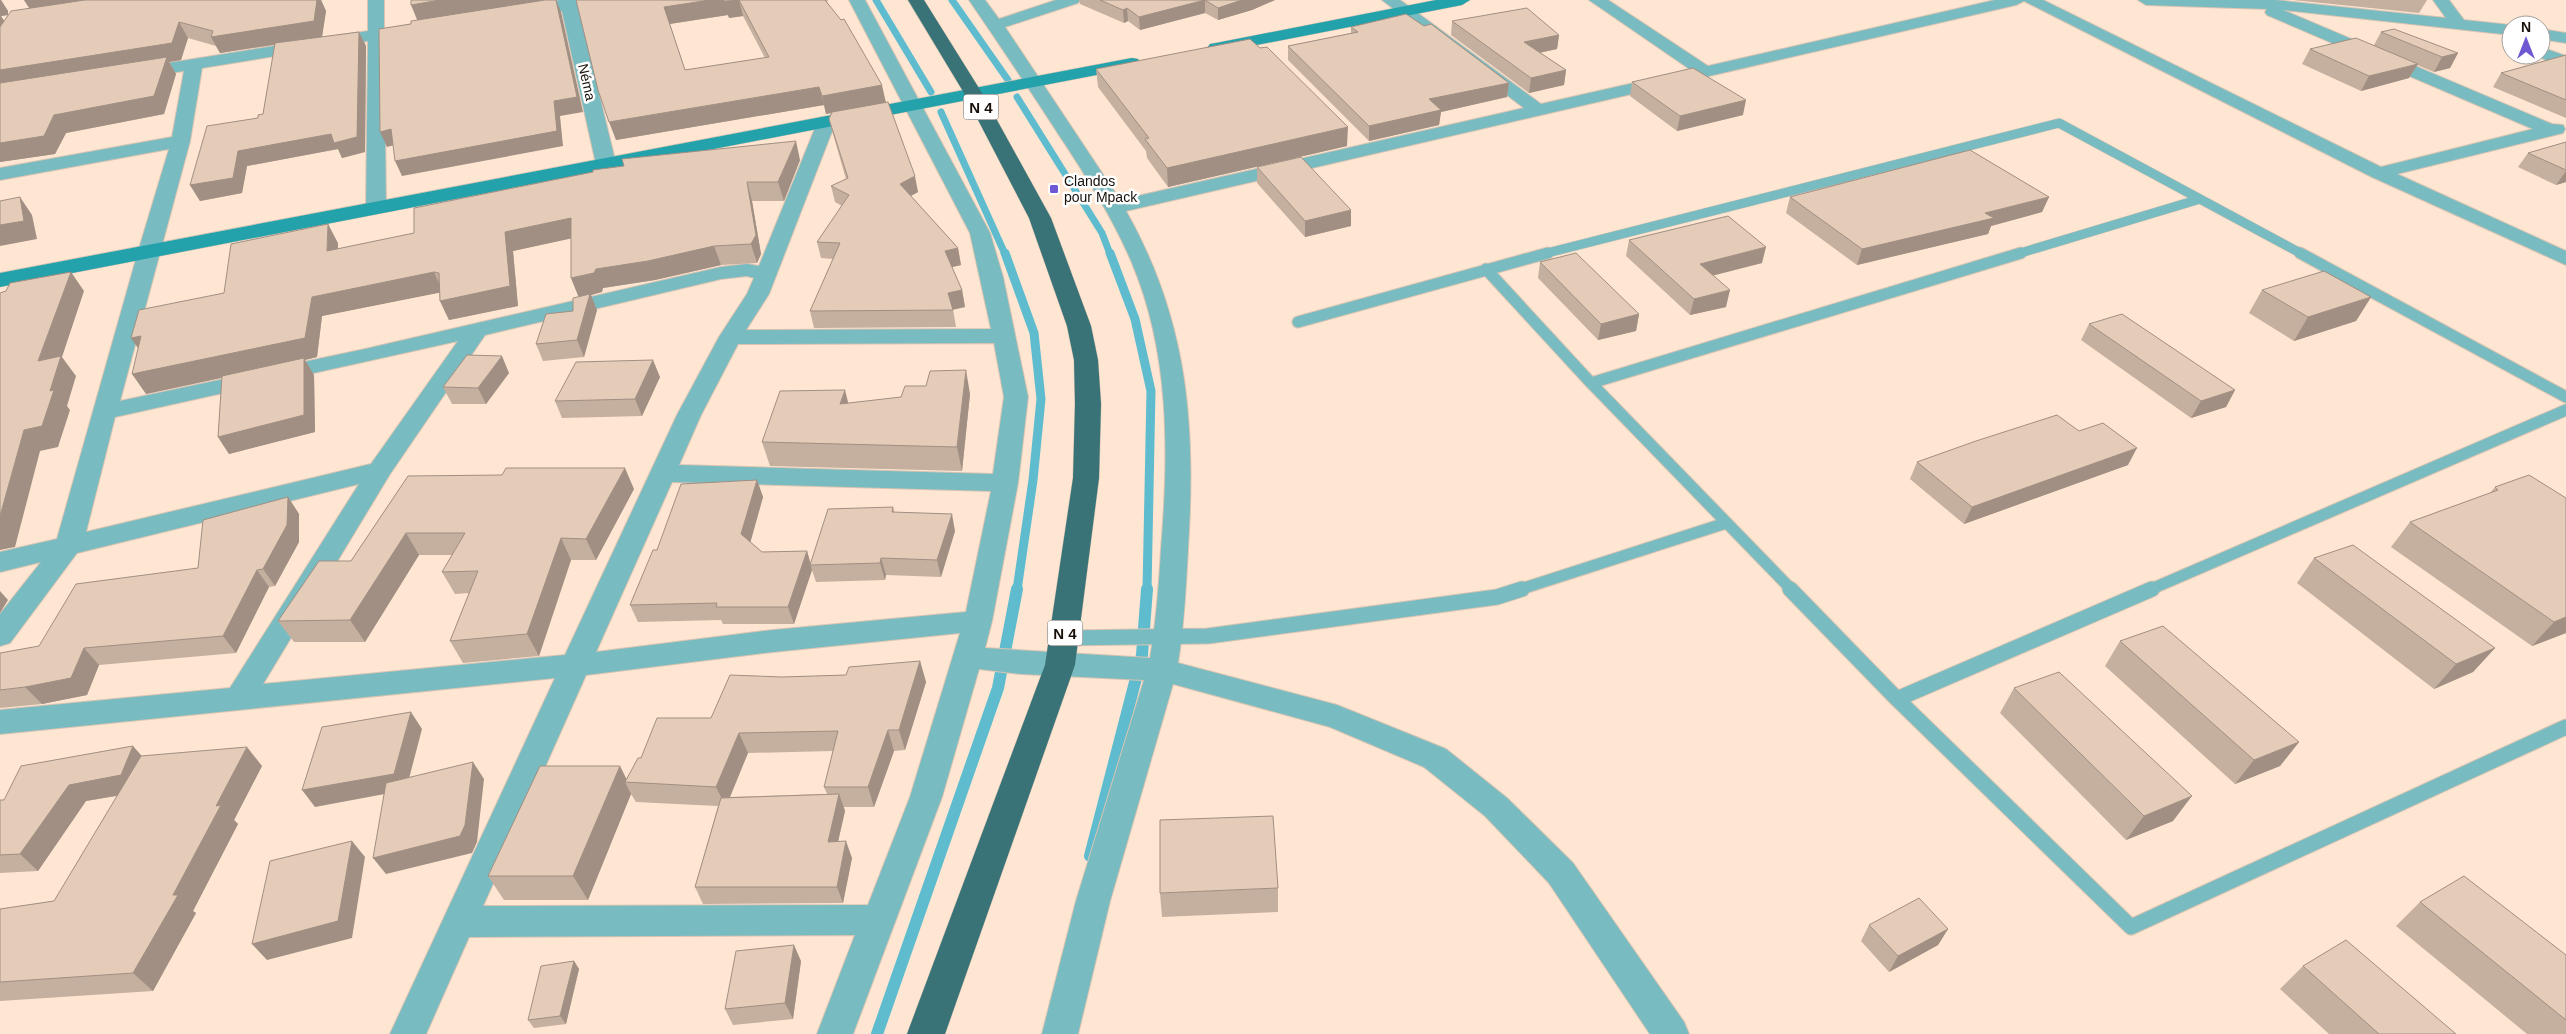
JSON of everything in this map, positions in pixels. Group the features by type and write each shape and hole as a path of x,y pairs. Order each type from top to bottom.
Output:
{"highway":[{"name":"N 4","path":"916,0 973,93 1040,218 1080,326 1086,360 1088,438 1086,478 1062,652 926,1034"}],"main road":[{"path":"1198,51 1462,0"},
{"path":"0,280 1150,60"}],"street":[{"path":"376,0 378,35 376,208"},
{"path":"512,14 569,2 598,0"},
{"path":"835,1034 926,797 968,657 978,621 1005,483 1016,397 992,277 980,233 857,0"},
{"path":"977,0 1034,81 1116,207 1144,266 1162,323 1178,411 1179,504 1168,637 1162,670 1093,902 1060,1034"},
{"path":"996,26 1072,0"},
{"path":"1390,0 1537,109"},
{"path":"1597,0 1705,71"},
{"path":"1116,207 2016,0"},
{"path":"2031,0 2380,173 2566,260"},
{"path":"2146,0 2248,1 2501,29"},
{"path":"2441,0 2458,23"},
{"path":"2248,1 2558,128"},
{"name":"Néma","path":"569,2 606,164"},
{"path":"2476,25 2501,36"},
{"path":"116,76 426,27"},
{"path":"2551,36 2566,38"},
{"path":"1256,41 1270,54"},
{"path":"2551,56 2566,62"},
{"path":"0,635 69,544 180,141 194,64"},
{"path":"408,1034 689,415 730,338 758,294 827,121"},
{"path":"2380,173 2558,128"},
{"path":"1352,137 1365,151"},
{"path":"0,174 180,141"},
{"path":"104,412 721,273 747,270 765,273"},
{"path":"239,698 380,470 478,329"},
{"path":"730,338 1004,336"},
{"path":"0,562 380,470"},
{"path":"662,474 1005,483"},
{"path":"0,722 577,664 773,641 978,621"},
{"path":"968,657 1062,652 1162,670 1337,717 1435,758 1496,807 1561,873 1671,1034"},
{"path":"458,922 879,920"}],"lane":[{"path":"1298,322 1486,269 2059,123 2566,397"},
{"path":"1591,383 2200,199"},
{"path":"1486,269 1591,383 1898,699 2131,927 2566,727"},
{"path":"1898,699 2566,410"},
{"path":"1062,652 1168,637 1208,636 1497,597 1726,522"}],"building":[{"path":"85,0 317,0 314,21 211,37 213,31 179,22 172,43 0,70 0,27 11,11"},
{"path":"411,0 440,0 411,5"},
{"path":"545,0 556,0 577,97 554,101 557,131 395,161 391,129 380,132 379,29 411,24 411,21"},
{"path":"576,0 710,0 664,7 685,70 769,57 739,0 825,0 841,20 844,19 882,85 822,96 819,87 609,122 598,90"},
{"path":"1100,0 1205,0 1139,17 1127,8 1123,10"},
{"path":"1205,0 1242,0 1218,8"},
{"path":"1527,8 1559,35 1524,42 1566,70 1531,78 1452,21"},
{"path":"1406,14 1424,26 1431,24 1509,83 1429,99 1441,110 1369,126 1288,46 1358,32 1351,27"},
{"path":"2394,29 2458,53 2442,57 2381,32"},
{"path":"359,32 357,137 334,143 331,134 238,151 233,178 190,185 207,126 258,118 258,115 263,114 275,43"},
{"path":"2356,38 2418,64 2369,76 2310,49"},
{"path":"1250,39 1260,48 1267,47 1348,127 1167,168 1145,139 1149,138 1096,69"},
{"path":"2566,55 2566,100 2501,73 2530,65 2551,65 2551,59"},
{"path":"167,57 154,96 54,115 44,136 0,143 0,83"},
{"path":"1693,68 1746,100 1680,116 1632,82"},
{"path":"888,102 915,176 900,184 958,248 945,251 962,290 948,293 953,310 810,311 840,243 817,242 849,195 831,186 848,178 829,119 832,112"},
{"path":"796,141 778,182 747,182 756,235 751,244 714,246 648,261 596,269 594,273 571,278 571,218 505,232 510,286 440,301 439,273 434,272 312,297 305,338 132,374 141,336 131,338 139,310 224,293 231,244 328,224 327,251 414,233 414,208 593,172 593,170 624,166 622,159"},
{"path":"2566,142 2566,170 2528,153"},
{"path":"1970,150 2049,197 1985,213 1994,218 1862,249 1790,197"},
{"path":"1301,157 1351,210 1305,221 1257,167"},
{"path":"20,197 24,221 0,225 0,201"},
{"path":"1728,216 1766,247 1700,264 1730,290 1694,299 1629,240"},
{"path":"1576,253 1639,314 1601,324 1540,262"},
{"path":"2324,271 2371,297 2308,317 2262,290"},
{"path":"71,272 38,361 61,356 50,391 54,390 42,426 24,430 0,516 0,293 6,291 10,283"},
{"path":"590,294 577,340 536,344 546,314 573,311 573,298"},
{"path":"2122,314 2235,390 2201,401 2089,324"},
{"path":"467,355 502,356 478,388 443,387"},
{"path":"304,358 304,415 218,437 222,376"},
{"path":"653,360 635,399 555,401 576,362"},
{"path":"966,370 957,447 762,442 780,391 845,390 840,404 901,397 905,386 926,386 930,371"},
{"path":"2057,415 2079,431 2103,423 2137,448 1972,507 1917,462 1976,441"},
{"path":"506,468 625,468 586,539 561,538 527,634 450,641 478,571 442,572 465,533 406,533 350,620 278,621 319,561 351,561 408,476 502,475"},
{"path":"2529,475 2566,498 2566,617 2554,622 2410,522 2498,490 2495,487"},
{"path":"757,480 741,534 762,552 807,551 788,607 716,607 717,603 630,605 653,550 657,550 681,484"},
{"path":"288,497 287,525 263,569 257,570 223,636 84,648 71,678 0,690 0,653 39,646 76,584 198,568 203,520"},
{"path":"893,507 892,512 952,514 937,560 881,558 880,563 810,565 828,509"},
{"path":"2353,545 2495,648 2456,664 2314,558"},
{"path":"2163,626 2299,742 2254,760 2120,641"},
{"path":"920,661 899,730 888,730 868,787 824,787 838,731 739,733 716,787 625,782 638,758 641,758 657,718 711,718 730,675 782,677 846,675 849,667"},
{"path":"2059,672 2192,796 2144,816 2014,688"},
{"path":"411,712 394,774 302,790 322,727"},
{"path":"133,746 121,775 69,785 20,854 0,855 0,800 4,800 21,766"},
{"path":"247,747 216,806 221,805 173,895 178,895 133,973 0,982 0,909 54,901 141,756"},
{"path":"473,762 465,825 460,836 373,858 386,783"},
{"path":"540,766 620,766 573,876 488,876"},
{"path":"839,794 828,842 846,841 837,887 695,887 721,798"},
{"path":"1273,816 1278,888 1160,893 1160,820"},
{"path":"352,841 338,921 252,944 270,861"},
{"path":"2464,876 2566,955 2566,1020 2420,902"},
{"path":"1919,898 1948,929 1898,956 1869,925"},
{"path":"2346,940 2456,1034 2379,1034 2303,966"},
{"path":"794,945 785,1003 725,1009 736,951"},
{"path":"574,961 560,1016 528,1020 541,966"}],"waterway":[{"path":"876,0 931,92"},
{"path":"952,0 1008,80"},
{"path":"1017,97 1102,233 1110,254"},
{"path":"941,112 1005,254"},
{"path":"1005,253 1034,333 1041,399 1033,480 1017,590"},
{"path":"1110,253 1135,319 1151,391 1147,590"},
{"path":"877,1034 998,688 1017,589"},
{"path":"1090,856 1142,655 1147,589"}],"place":[{"name":"Clandos pour Mpack","path":"1054,189"}]}
